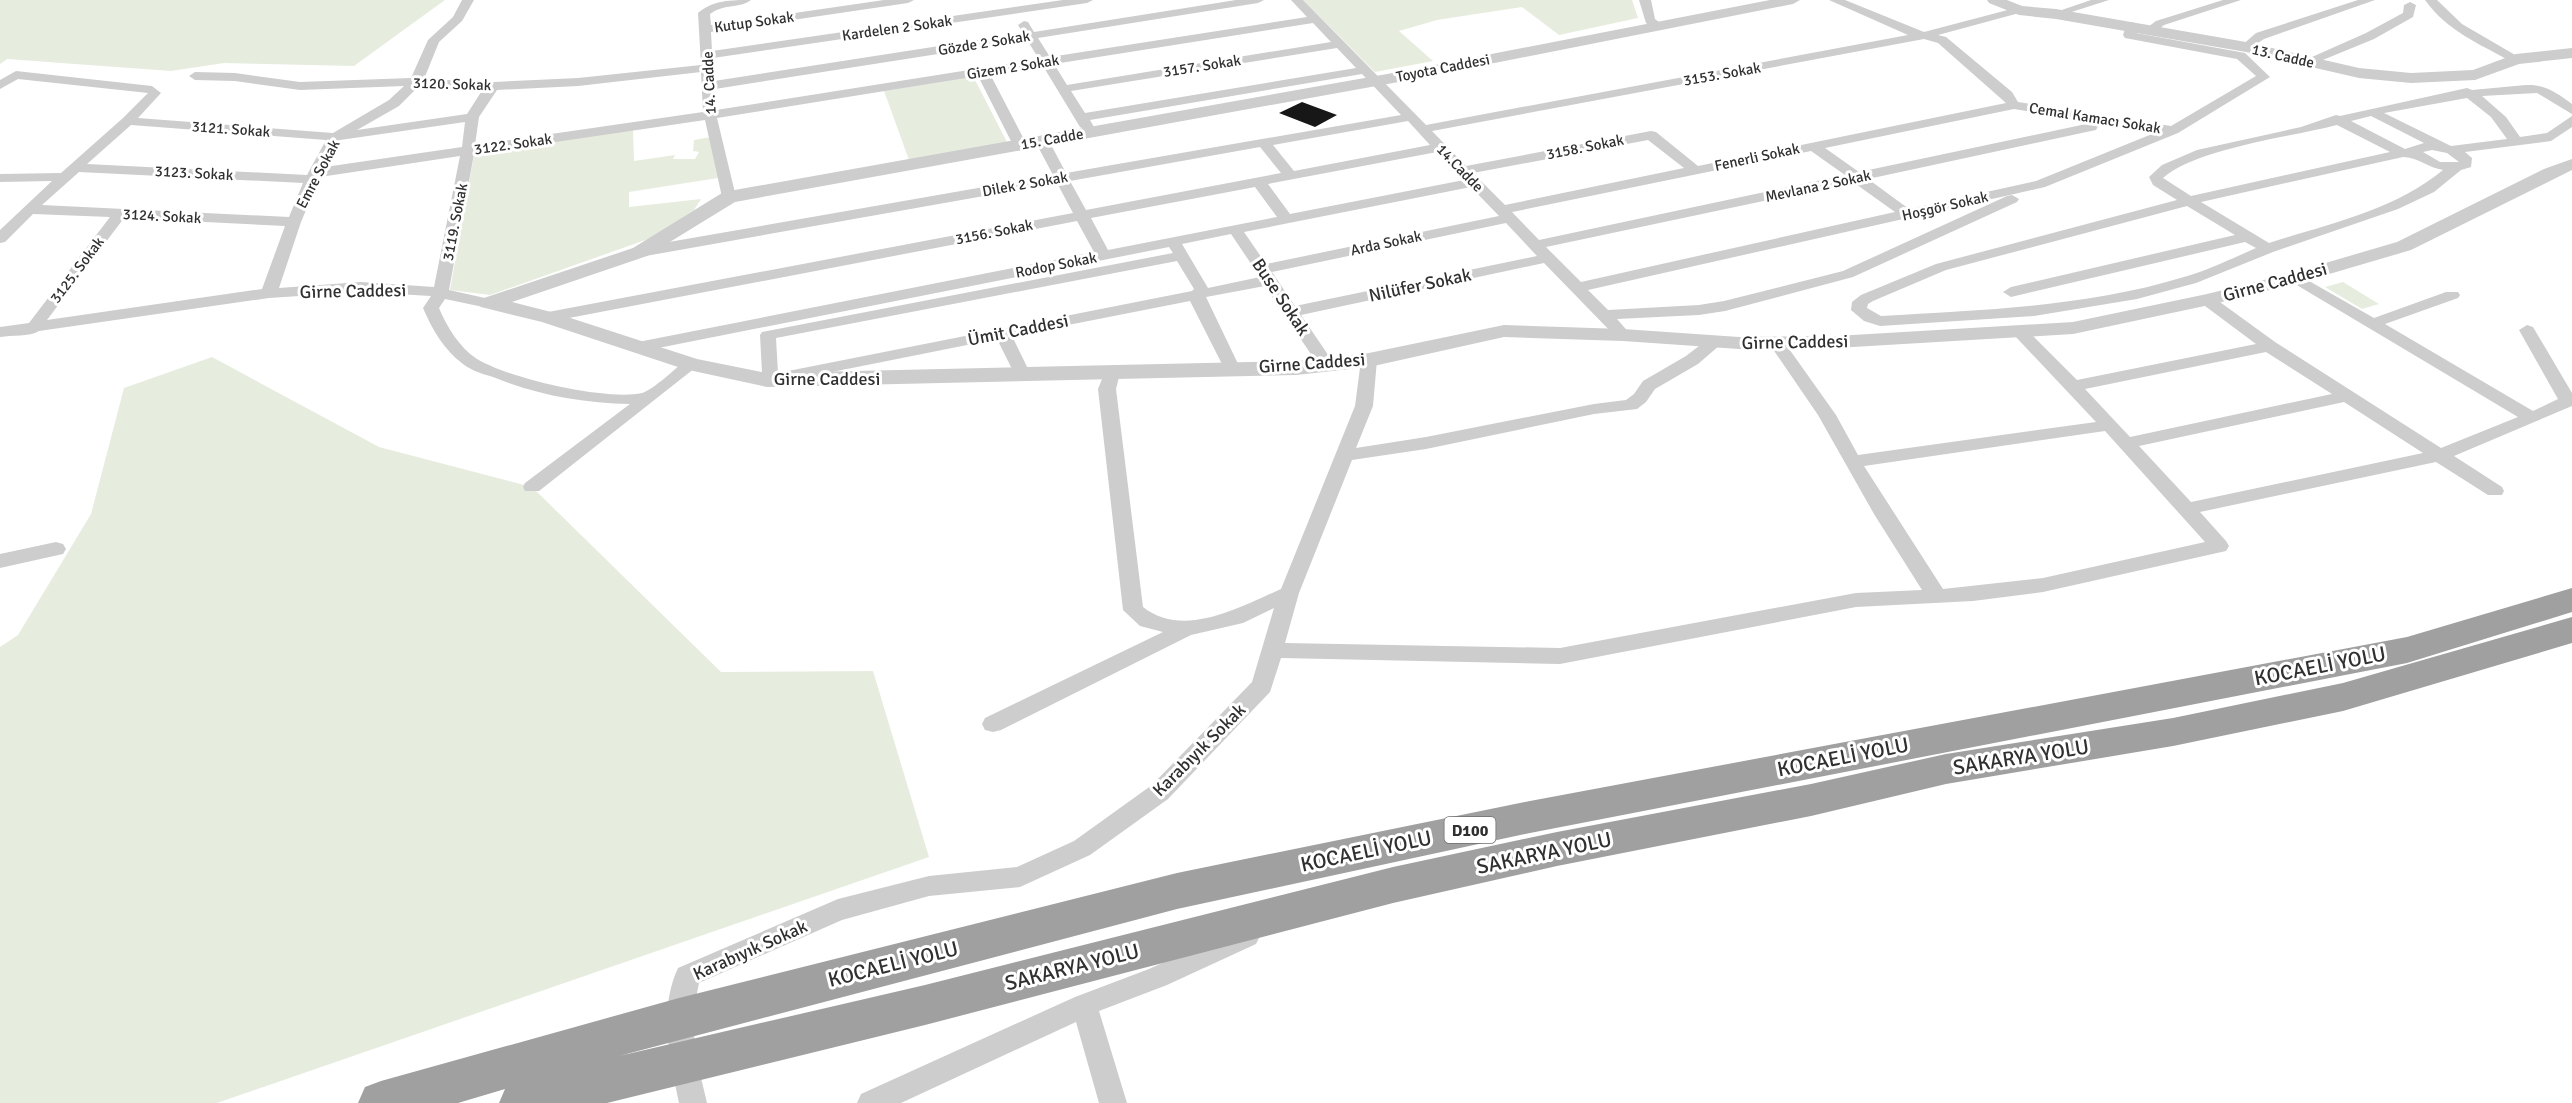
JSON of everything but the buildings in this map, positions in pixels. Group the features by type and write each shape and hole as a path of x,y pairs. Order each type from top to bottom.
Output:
{"highway":[{"name":"SAKARYA YOLU","path":"522,1103 684,1061 926,1005 1320,903 1557,849 1811,800 1946,769 2173,732 2343,697 2571,607"},
{"name":"KOCAELİ YOLU","path":"381,1103 679,1018 1177,891 1530,817 2407,650 2571,607"}],"street":[{"name":"Emre Sokak","path":"269,293 294,222 314,176 335,137 394,103 416,82 434,40 458,19 468,0"},
{"name":"14. Cadde","path":"729,197 710,115 704,12 716,4 745,0"},
{"name":"Kutup Sokak","path":"706,28 908,0"},
{"name":"Kardelen 2 Sokak","path":"708,62 1011,5 1087,0"},
{"path":"1151,0 1170,28"},
{"name":"Gözde 2 Sokak","path":"709,86 1030,36 1170,28 1258,0"},
{"name":"14.Cadde","path":"1297,0 1623,335"},
{"path":"1645,0 1654,23"},
{"name":"Toyota Caddesi","path":"1654,23 1762,0"},
{"name":"Toyota Caddesi","path":"1371,76 1654,23 1793,0"},
{"name":"Cemal Kamacı Sokak","path":"1834,0 1942,40 2007,95 2014,105 2173,130"},
{"name":"13. Cadde","path":"1995,0 2019,10 2132,26 2244,52 2309,61 2359,73 2411,78 2475,75 2516,59 2572,53"},
{"path":"2056,14 2103,0"},
{"path":"2150,30 2160,23 2235,0"},
{"path":"2132,26 2129,35 2244,52 2260,36 2369,0"},
{"path":"2309,61 2370,36 2409,15 2407,2 2433,2 2460,27 2516,59"},
{"path":"1011,5 1086,125"},
{"name":"3153. Sokak","path":"1423,129 1925,35 2019,10"},
{"name":"Gizem 2 Sokak","path":"710,115 1047,62 1143,61 1170,28 1226,48 1315,19"},
{"name":"3157. Sokak","path":"1063,89 1143,61 1214,86 1226,48 1340,44"},
{"name":"Hoşgör Sokak","path":"1577,288 2040,184 2173,130 2264,77 2244,52"},
{"name":"3120. Sokak","path":"195,76 235,77 300,86 416,82 494,86 578,82 708,62"},
{"path":"982,72 1020,145"},
{"path":"0,85 15,75 152,90 155,93 128,121 29,209 0,239"},
{"name":"15. Cadde","path":"729,197 1042,141 1086,125 1214,86 1371,76"},
{"path":"472,117 487,92 494,86"},
{"path":"2268,249 2158,182 2156,177 2161,171 2179,162 2209,152 2303,130 2336,119 2467,92 2542,90 2572,110"},
{"path":"2467,92 2490,107 2509,128 2516,143"},
{"name":"Fenerli Sokak","path":"1505,214 1695,170 2014,105"},
{"path":"2372,112 2448,149 2462,155 2466,164 2456,167 2429,189 2393,206 2268,249 2191,280 2136,294 2034,311 1880,321 1870,318 1859,310 1860,302 1867,297 1941,267 2188,201 2409,153 2420,147 2448,149 2516,143 2551,137 2572,120"},
{"name":"3122. Sokak","path":"314,176 468,150 710,115"},
{"name":"3121. Sokak","path":"128,121 335,137 472,117"},
{"name":"3119. Sokak","path":"472,117 441,293 431,308 438,326 447,339 470,362 516,381 562,394 597,398 648,398"},
{"name":"Dilek 2 Sokak","path":"640,252 1410,117"},
{"name":"Mevlana 2 Sokak","path":"1535,245 2091,127 2096,118"},
{"path":"2336,119 2432,163 2456,167"},
{"name":"3158. Sokak","path":"1463,171 1651,135 1695,170"},
{"path":"1042,141 1103,255"},
{"path":"1263,142 1290,175"},
{"path":"1814,146 1908,215"},
{"name":"3156. Sokak","path":"548,317 1440,147"},
{"name":"Girne Caddesi","path":"0,332 269,293 361,287 441,293 488,303 548,317 692,364 767,380 1112,373 1327,365 1370,360 1504,331 1623,335 1714,342 1836,342 2020,332 2073,328 2207,300 2295,278 2404,246 2572,164"},
{"name":"3123. Sokak","path":"0,178 71,172 314,176"},
{"path":"1258,181 1286,219"},
{"name":"Rodop Sokak","path":"638,347 1474,182"},
{"path":"1604,315 1708,309 1839,276 1974,217 2040,184"},
{"path":"488,303 640,252 729,197"},
{"name":"3124. Sokak","path":"29,209 294,222"},
{"name":"3125. Sokak","path":"34,327 120,214"},
{"name":"Arda Sokak","path":"1266,274 1505,214"},
{"name":"Buse Sokak","path":"1235,229 1327,365"},
{"path":"2011,292 2246,237"},
{"path":"1173,242 1202,290 1198,294 1198,302 1232,368"},
{"path":"767,380 770,373 768,335 1182,256"},
{"name":"Nilüfer Sokak","path":"1292,312 1547,258"},
{"name":"Ümit Caddesi","path":"767,380 1198,294 1266,274"},
{"path":"2295,278 2532,418"},
{"path":"2371,324 2452,295"},
{"path":"2207,300 2269,346 2495,491"},
{"path":"0,345 34,327"},
{"path":"2187,509 2440,455 2568,401 2527,330"},
{"path":"1273,650 1560,656 1856,600 1973,595 2015,590 2219,546 2110,425 2020,332"},
{"path":"1002,333 1023,375"},
{"path":"1345,455 1426,443 1573,413 1631,405 1640,398 1649,385 1692,360 1714,342"},
{"path":"1776,342 1827,415 1883,514 1936,596"},
{"path":"2073,386 2269,346"},
{"name":"Karabıyık Sokak","path":"679,1018 687,976 838,910 929,886 1020,878 1082,848 1160,792 1262,686 1289,593 1364,406 1370,360"},
{"path":"532,487 692,364"},
{"path":"1112,373 1107,389 1133,610 1147,621 1186,629"},
{"path":"2126,443 2348,396"},
{"path":"1852,462 2110,425"},
{"path":"0,561 56,549"},
{"path":"993,724 1186,629 1236,618 1289,593"},
{"path":"871,1103 1084,1005 1158,977 1320,903"},
{"path":"1084,1005 1113,1103"},
{"path":"679,1018 684,1061 693,1103"}],"shaded area":[{"path":"0,0 445,0 354,66 224,63 171,71 7,59 0,64"},
{"path":"1303,0 1632,0 1638,18 1559,35 1522,7 1437,20 1399,31 1433,61 1375,72"},
{"path":"973,76 1008,144 909,160 884,91"},
{"path":"633,129 634,161 675,155 673,159 695,159 699,152 693,151 694,140 711,137 718,178 629,192 629,207 701,199 694,210 651,238 490,295 450,290 474,155 480,152"},
{"path":"2343,282 2379,304 2362,309 2325,287"},
{"path":"212,357 379,447 532,487 721,672 873,671 929,857 217,1103 0,1103 0,647 18,635 91,514 124,388"}]}
